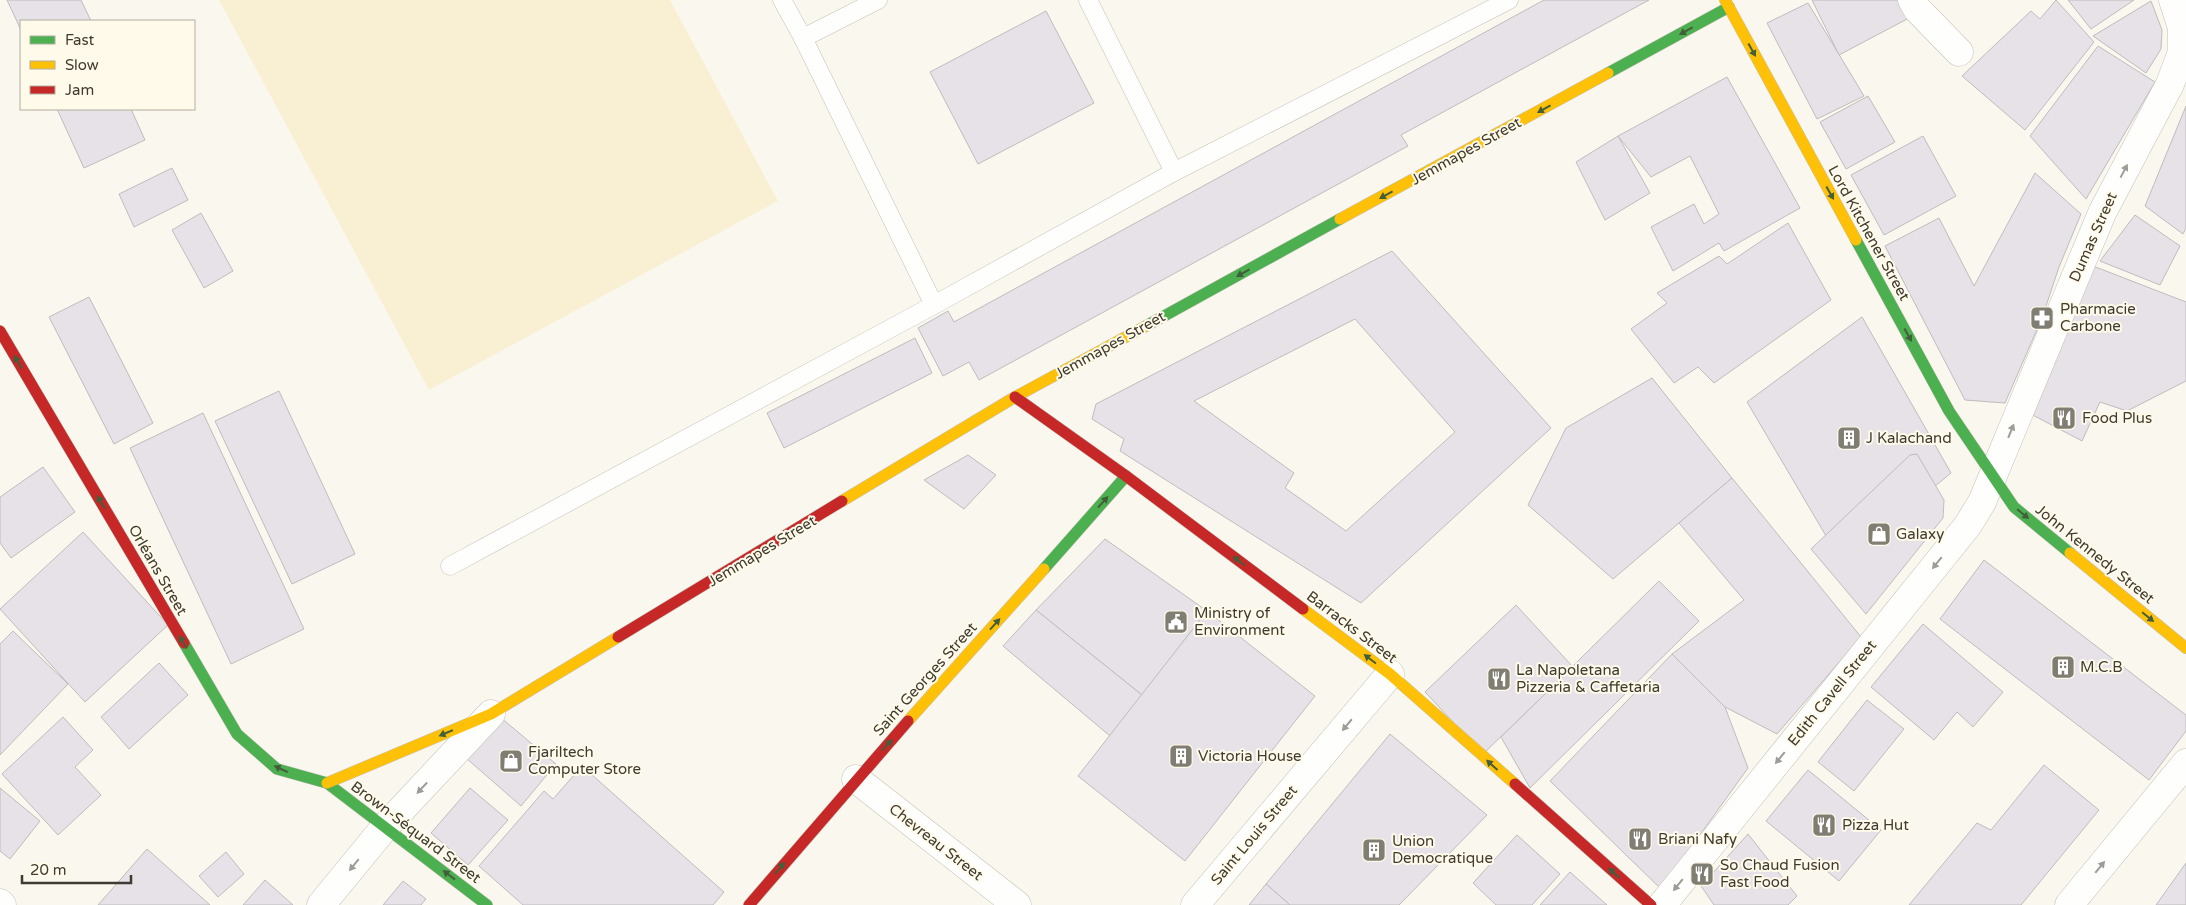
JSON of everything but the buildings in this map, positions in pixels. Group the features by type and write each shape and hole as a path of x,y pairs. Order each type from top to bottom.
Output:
{"street":[{"path":"1912,0 1917,9 1959,52"},
{"name":"Dumas Street","path":"1993,476 2102,213 2170,84 2182,52 2182,28 2173,0"},
{"name":"Lord Kitchener Street","path":"1732,2 1949,411 1993,476"},
{"name":"Jemmapes Street","path":"327,783 491,714 1015,397 1732,2"},
{"name":"Orléans Street","path":"0,331 237,734 277,769 327,783"},
{"name":"Barracks Street","path":"1015,397 1126,476 1390,674 1651,905"},
{"name":"Saint Georges Street","path":"749,905 856,779 1126,476"},
{"name":"John Kennedy Street","path":"1993,476 2014,506 2186,648"},
{"name":"Edith Cavell Street","path":"1662,905 1968,525 1982,502 1993,476"},
{"name":"Saint Louis Street","path":"1195,905 1390,674"},
{"name":"Jemmapes Street","path":"321,905 385,827 491,714"},
{"path":"2069,905 2186,763"},
{"name":"Chevreau Street","path":"856,779 1017,905"},
{"name":"Brown-Séquard Street","path":"327,783 487,905"}],"lane":[{"path":"782,0 803,38 934,305"},
{"path":"803,38 878,0"},
{"path":"1088,0 1174,172"},
{"path":"450,566 934,305 1174,172 1509,0"}],"shaded area":[{"path":"219,0 670,0 778,201 429,390"}],"traffic: fast":[{"path":"1608,73 1729,7"},
{"path":"1146,326 1340,219"},
{"path":"1856,240 1949,411 2014,507 2070,553"},
{"path":"1044,569 1126,476"},
{"path":"184,643 237,734 277,769 327,783 487,905"}],"traffic: slow":[{"path":"1725,0 1856,240"},
{"path":"1340,219 1608,73"},
{"path":"842,501 1015,397 1146,326"},
{"path":"2070,553 2186,648"},
{"path":"908,721 1044,569"},
{"path":"1303,609 1390,674 1515,784"},
{"path":"327,783 491,714 618,637"}],"traffic: jam":[{"path":"0,331 184,643"},
{"path":"1015,397 1126,476 1303,609"},
{"path":"618,637 842,501"},
{"path":"749,905 908,721"},
{"path":"1515,784 1651,905"}],"place":[{"name":"Pharmacie Carbone","path":"2042,318"},
{"name":"Food Plus","path":"2064,418"},
{"name":"J Kalachand","path":"1849,438"},
{"name":"Galaxy","path":"1879,534"},
{"name":"Ministry of Environment","path":"1176,622"},
{"name":"M.C.B","path":"2063,667"},
{"name":"La Napoletana Pizzeria & Caffetaria","path":"1499,679"},
{"name":"Victoria House","path":"1181,756"},
{"name":"Fjariltech Computer Store","path":"511,761"},
{"name":"Pizza Hut","path":"1824,825"},
{"name":"Briani Nafy","path":"1640,839"},
{"name":"Union Democratique","path":"1374,850"},
{"name":"So Chaud Fusion Fast Food","path":"1702,874"}]}
